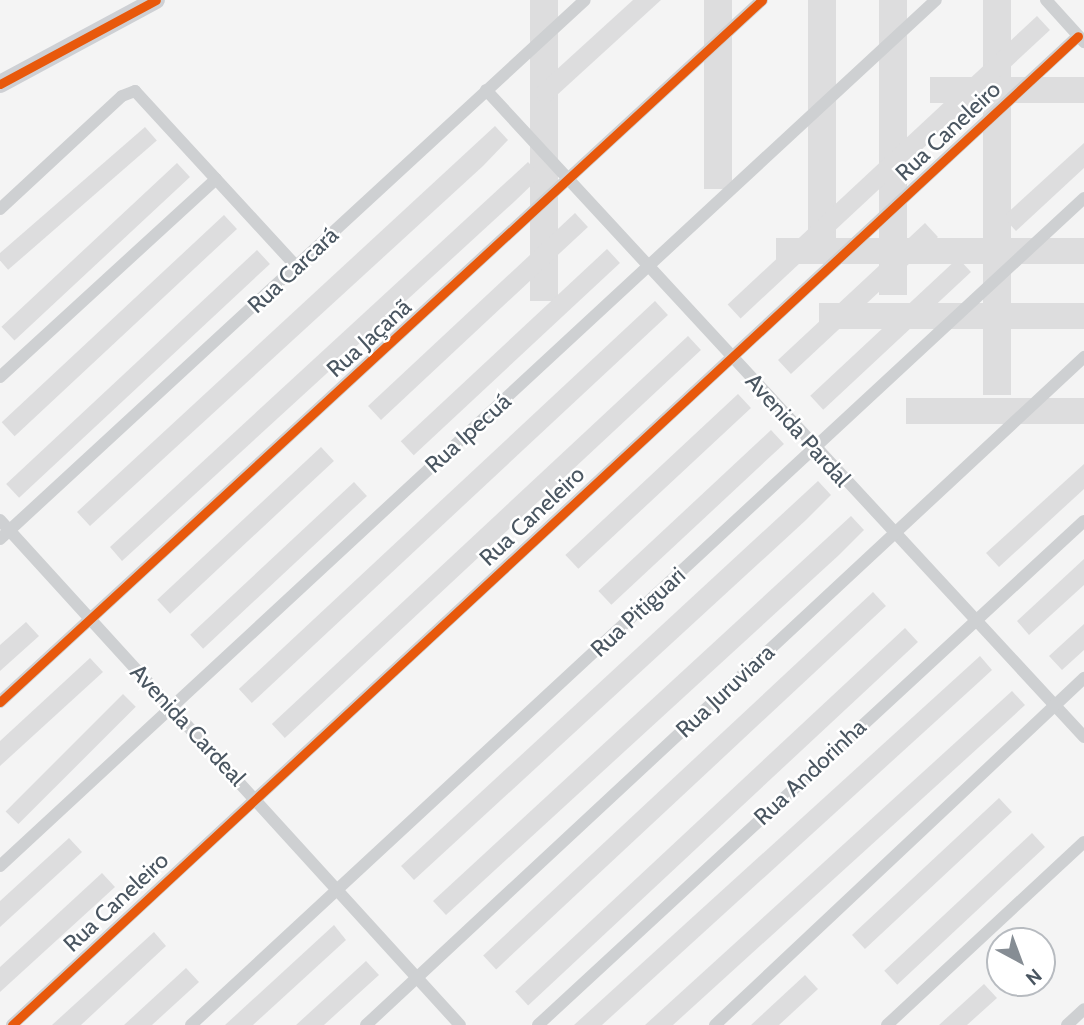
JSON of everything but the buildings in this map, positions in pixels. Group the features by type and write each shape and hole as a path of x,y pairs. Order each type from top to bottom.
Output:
{"main road":[{"path":"0,84 156,0"}],"street":[{"name":"Rua Carcará","path":"5,535 585,0"},
{"name":"Rua Jaçanã","path":"0,702 569,181 762,0"},
{"name":"Rua Ipecuá","path":"0,866 169,705 650,268 936,0"},
{"path":"1046,0 1081,39"},
{"name":"Rua Caneleiro","path":"12,1025 733,357 1081,39"},
{"name":"Avenida Pardal","path":"486,90 733,357 814,449 1084,737"},
{"path":"0,209 121,96 135,91 147,97 216,179 297,267"},
{"path":"0,377 216,179"},
{"name":"Rua Pitiguari","path":"191,1025 1084,198"},
{"name":"Rua Juruviara","path":"366,1025 1084,358"},
{"name":"Avenida Cardeal","path":"0,520 5,535 89,618 338,887 460,1025"},
{"name":"Rua Andorinha","path":"538,1025 1084,521"},
{"path":"715,1025 1084,678"},
{"path":"887,1025 1084,842"},
{"path":"1067,1025 1084,1009"}],"cycle path":[{"path":"0,84 156,0"},
{"path":"0,702 762,0"},
{"path":"12,1025 1078,36"}]}
